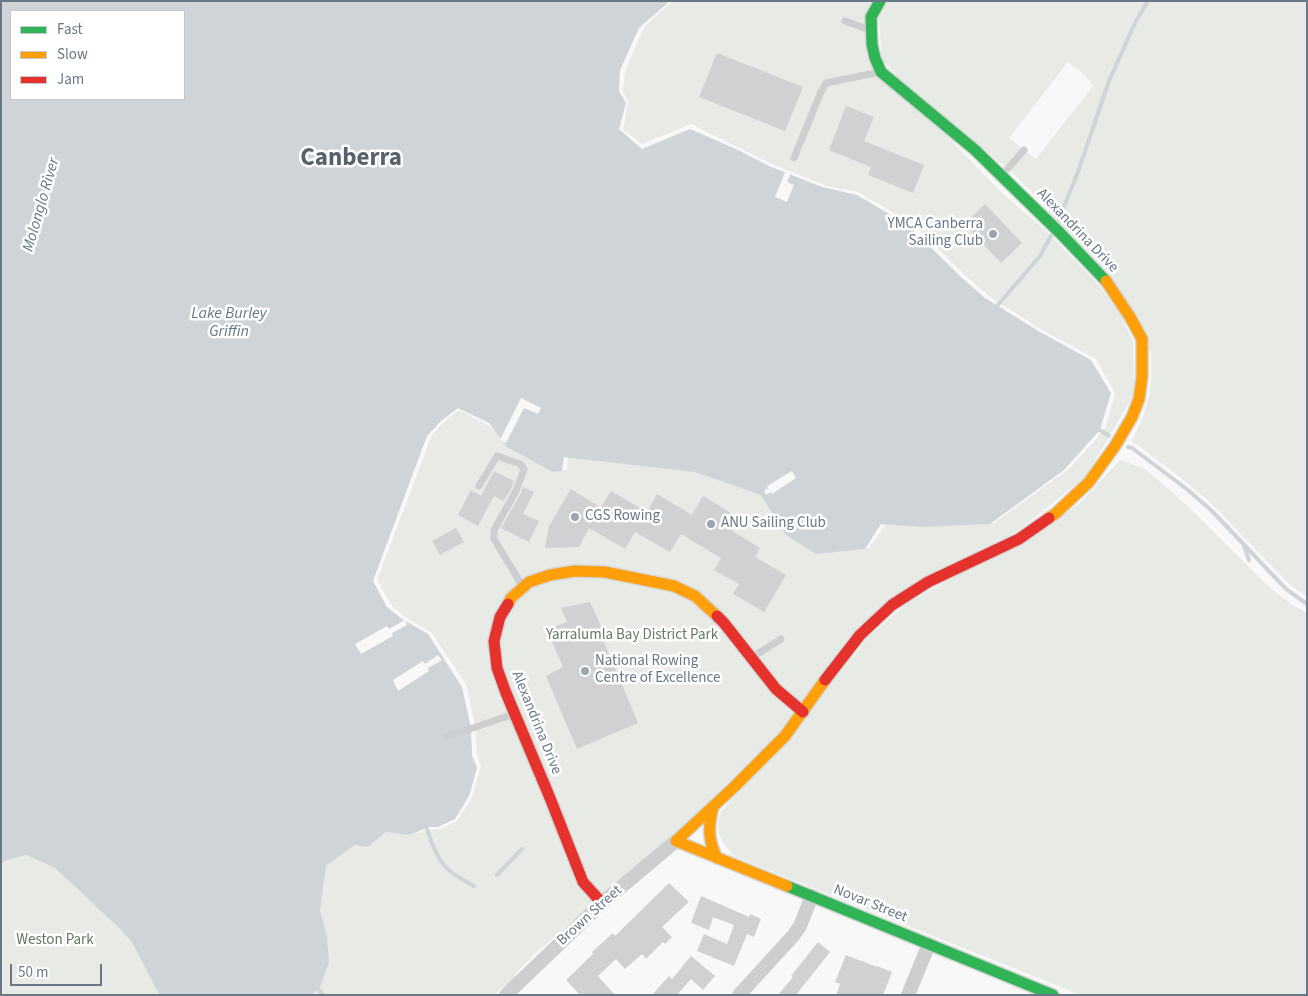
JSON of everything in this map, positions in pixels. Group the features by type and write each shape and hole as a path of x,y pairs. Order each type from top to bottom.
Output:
{"main road":[{"name":"Alexandrina Drive","path":"676,841 734,788 785,736 860,634 892,605 928,582 1019,539 1056,514 1089,482 1116,446 1132,417 1139,399 1142,377 1142,339 1104,278 975,150 881,72 872,45 872,17 880,1"},
{"name":"Alexandrina Drive","path":"602,904 583,882 497,668 494,642 500,618 511,598 522,587 529,582 550,575 575,571 604,572 674,586 695,596 709,608 724,623 776,689 803,712"},
{"path":"714,807 709,823 709,835 711,848 717,858"},
{"name":"Novar Street","path":"676,841 1053,995"}],"street":[{"name":"Brown Street","path":"506,995 602,904 676,841"},
{"path":"739,995 793,936 800,926 812,896"},
{"path":"908,995 929,944"}],"lane":[{"path":"845,21 872,30"},
{"path":"794,158 826,83 881,72"},
{"path":"1002,176 1024,150"},
{"path":"479,486 497,456 520,464 524,469 516,491 494,530 494,539 522,587"},
{"path":"751,658 781,640"},
{"path":"446,736 515,714"}],"green space":[{"name":"Yarralumla Bay District Park","path":"673,1 874,1 874,61 1001,192 1046,231 1097,283 1122,317 1133,342 1135,393 1085,477 1015,533 925,577 783,729 673,836 537,952 515,974 516,979 501,988 495,995 310,995 319,989 327,936 320,910 326,866 355,845 368,847 386,832 409,835 443,828 457,821 472,797 481,766 477,755 475,726 467,686 432,633 407,618 392,606 377,580 432,435 459,410 489,426 512,446 557,471 567,470 568,456 699,470 763,491 821,553 869,548 886,524 927,526 994,523 1069,469 1105,429 1115,393 1096,359 1044,331 990,297 913,224 858,192 827,186 774,165 691,124 642,144 623,130 628,102 623,91 625,71 644,27"},
{"path":"888,1 1307,1 1307,597 1290,585 1211,503 1132,441 1149,398 1151,352 1043,204 1015,175 901,80 882,60 879,18","holes":["1068,62 1086,76 1093,86 1036,159 1009,138"]},
{"path":"1120,460 1143,468 1157,479 1191,509 1269,587 1291,604 1307,613 1307,995 1081,995 736,857 726,847 720,837 718,826 721,812 872,634 905,605 1077,506"},
{"name":"Weston Park","path":"26,855 55,868 118,927 132,942 160,995 1,995 1,864"}],"water":[{"name":"Lake Burley Griffin","path":"1,1 670,1 639,28 620,70 619,91 626,103 619,129 642,149 690,129 769,166 822,187 857,195 908,225 985,298 1040,332 1091,360 1111,393 1100,430 1064,470 990,524 923,527 881,524 865,549 816,554 786,535 761,495 695,472 564,457 562,471 553,472 507,447 489,423 458,408 441,421 427,436 373,581 387,607 402,619 428,634 462,687 471,728 472,755 477,768 469,796 455,819 438,827 429,827 409,835 386,832 368,847 355,845 326,866 320,910 327,936 329,962 319,990 310,995 160,995 132,942 55,868 26,855 1,864"}],"pier":[{"path":"786,170 791,172 787,182 794,185 787,202 775,197"},
{"path":"521,398 541,408 538,414 524,408 506,443 500,440"},
{"path":"792,471 796,478 772,494 771,492 766,495 764,491 768,488 767,486"},
{"path":"405,620 407,625 392,633 393,636 361,654 355,644 387,626 389,629"},
{"path":"438,655 442,660 428,668 429,671 398,691 393,680 423,661 425,664"}],"building":[{"path":"717,53 803,87 785,131 699,97"},
{"path":"846,106 874,117 864,141 924,165 913,193 868,175 871,167 829,150"},
{"name":"YMCA Canberra Sailing Club","path":"985,204 1022,243 1001,263 964,224"},
{"path":"494,471 514,481 504,501 494,496 478,526 458,515 471,490 481,496"},
{"path":"523,487 534,492 523,514 539,521 529,542 501,528"},
{"path":"571,489 601,508 611,491 647,512 657,494 692,515 703,496 739,518 732,531 760,548 755,557 786,575 764,612 733,594 739,584 714,570 721,558 681,534 670,552 635,532 625,549 589,528 579,547 545,548 549,526"},
{"path":"456,528 464,542 440,555 432,541"},
{"name":"National Rowing Centre of Excellence","path":"590,602 607,639 603,640 638,723 577,749 546,676 563,667 547,630 567,622 561,608"},
{"path":"669,883 689,902 662,927 672,937 665,944 663,942 646,959 642,954 625,969 616,959 598,976 615,995 580,995 566,980 593,954 592,952 613,933 615,936"},
{"path":"701,896 749,917 750,914 761,919 754,937 747,934 734,966 697,951 704,934 727,944 734,925 713,917 709,930 691,923"},
{"path":"818,942 830,952 796,995 778,995 793,977 791,976"},
{"path":"846,955 892,972 883,995 836,995 840,984 835,982"},
{"path":"691,956 715,976 703,990 691,979 677,995 652,995 669,976 672,979"}],"waterway":[{"path":"1058,222 1078,172 1109,81 1136,21 1148,1"},
{"path":"997,306 1040,256 1052,234"},
{"path":"1100,430 1109,436"},
{"path":"1128,447 1132,448 1188,490 1212,511 1286,589 1307,604"},
{"path":"1244,546 1249,560"},
{"path":"425,824 434,849 441,861 453,873 474,886"},
{"path":"497,875 522,849"},
{"path":"319,990 323,995"}],"traffic: fast":[{"path":"880,1 871,17 872,45 881,72 975,150 1106,281"},
{"path":"787,886 1053,995"}],"traffic: slow":[{"path":"1049,518 1089,482 1115,446 1132,417 1139,399 1142,377 1142,339 1106,281"},
{"path":"508,604 511,598 529,582 550,575 575,571 605,572 674,586 695,596 717,616"},
{"path":"787,886 676,841 785,736 825,680"},
{"path":"713,807 710,833 712,846 717,858"}],"traffic: jam":[{"path":"825,680 860,635 892,605 928,582 1019,539 1049,518"},
{"path":"508,604 500,617 494,641 497,668 583,882 602,903"},
{"path":"717,616 776,689 803,712"}],"place":[{"name":"YMCA Canberra Sailing Club","path":"993,234"},
{"name":"CGS Rowing","path":"575,517"},
{"name":"ANU Sailing Club","path":"711,524"},
{"name":"National Rowing Centre of Excellence","path":"585,671"}],"district":[{"name":"Canberra","path":"351,160"}],"water label":[{"name":"Molonglo River","path":"42,205"}]}
